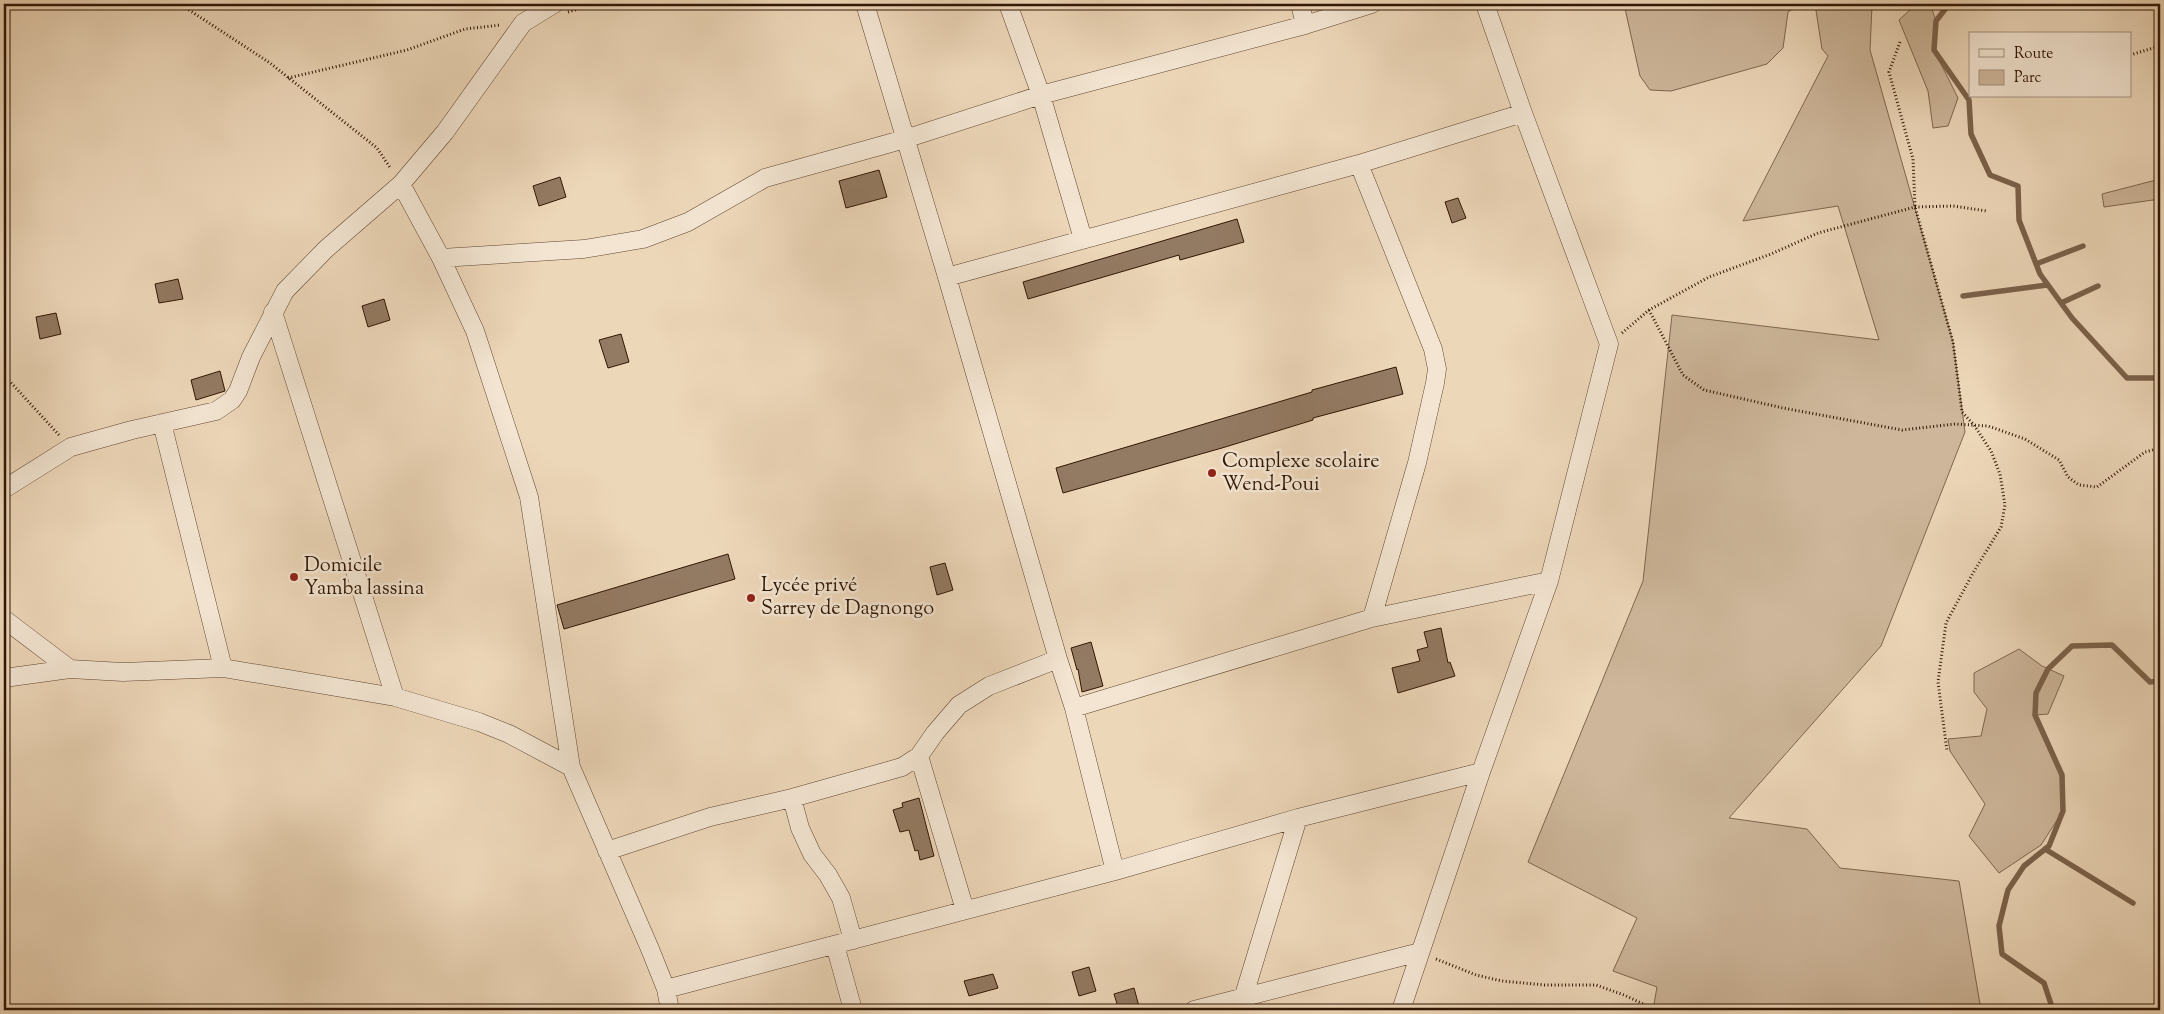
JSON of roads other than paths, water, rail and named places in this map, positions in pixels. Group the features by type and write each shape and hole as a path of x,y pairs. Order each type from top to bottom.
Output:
{"street":[{"path":"865,4 947,277 1058,660 1074,708 1115,871"},
{"path":"1008,4 1041,95 1084,239"},
{"path":"1300,4 1305,25"},
{"path":"441,258 584,249 643,239 688,222 765,178 906,139 1041,95 1305,25 1372,4"},
{"path":"1401,1010 1481,772 1549,581 1609,344 1523,113 1486,4"},
{"path":"4,489 71,447 216,411 232,400 238,391 250,357 284,291 326,249 400,184 445,132 523,23 561,8"},
{"path":"947,277 1359,164 1523,113"},
{"path":"1359,164 1433,349 1437,369 1417,463 1372,618"},
{"path":"400,184 441,258 475,331 529,497 571,767 666,989 670,1010"},
{"path":"272,312 395,697"},
{"path":"162,423 223,668"},
{"path":"1074,708 1372,618 1549,581"},
{"path":"4,619 70,669"},
{"path":"607,851 710,818 792,798 902,767 919,756 935,733 959,705 989,686 1058,660"},
{"path":"4,678 70,669 122,672 223,668 395,697 479,722 509,734 571,767"},
{"path":"919,756 965,910"},
{"path":"666,989 1115,871 1298,818 1481,772"},
{"path":"792,798 800,828 812,854 828,875 841,898 853,940"},
{"path":"1241,1004 1298,818"},
{"path":"835,945 853,1010"},
{"path":"1194,1010 1241,1004 1420,952"}],"waterway":[{"path":"1949,4 1936,21 1934,50 1969,100 1971,134 1990,175 2018,186 2019,220 2040,274 2072,318 2127,378 2156,378 2160,375"},
{"path":"2036,264 2083,246"},
{"path":"1963,296 2047,285"},
{"path":"2061,303 2098,286"},
{"path":"2053,1010 2044,983 2002,954 1999,926 2008,890 2024,866 2049,846 2063,811 2062,775 2035,715 2036,693 2048,669 2072,646 2112,645 2150,682 2160,681"},
{"path":"2045,849 2133,903"}],"place":[{"name":"Complexe scolaire Wend-Poui","path":"1212,473"},
{"name":"Domicile Yamba lassina","path":"294,577"},
{"name":"Lycée privé Sarrey de Dagnongo","path":"751,598"}]}
